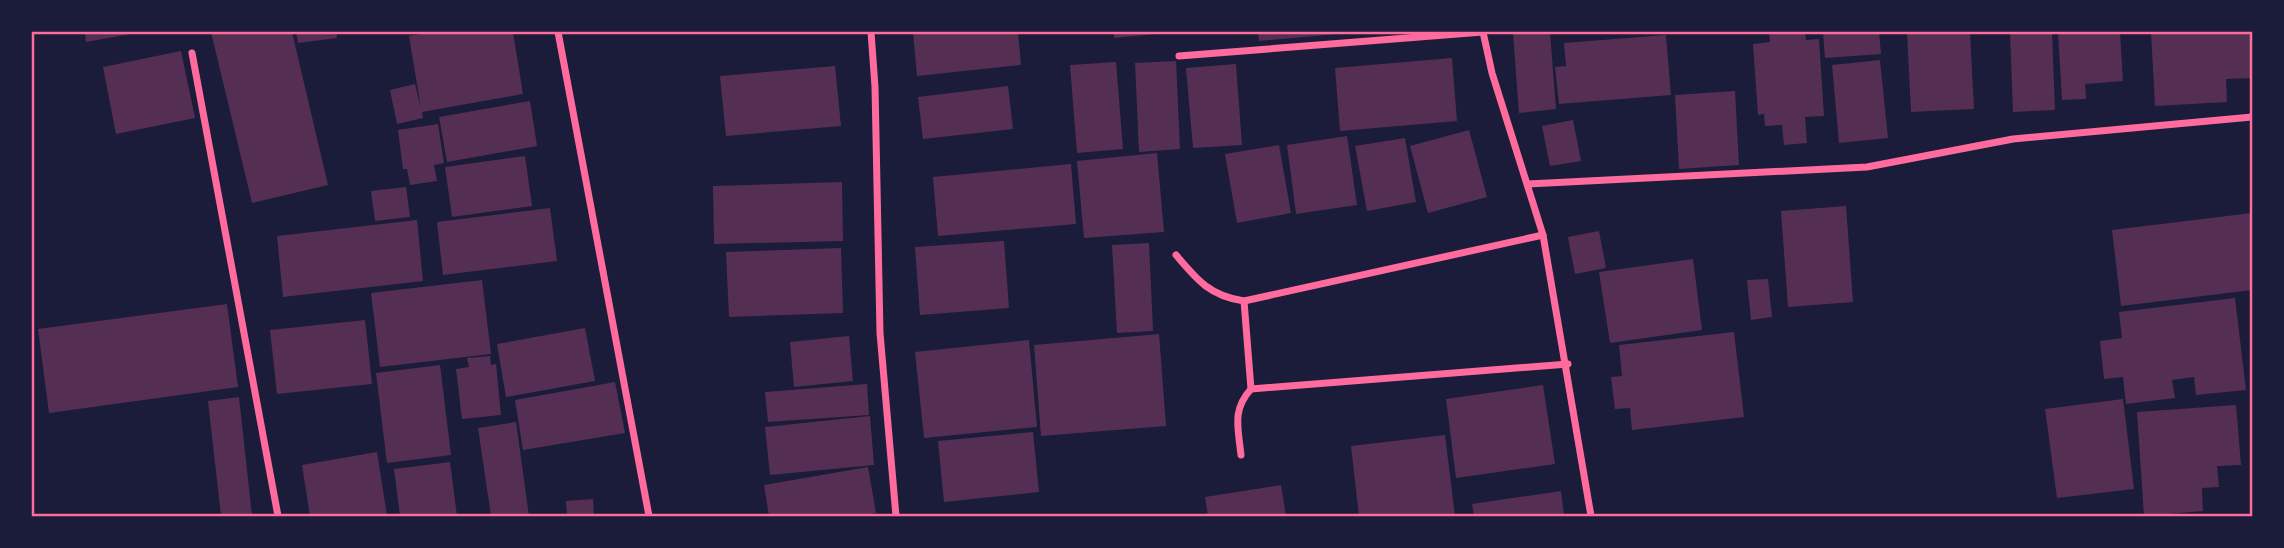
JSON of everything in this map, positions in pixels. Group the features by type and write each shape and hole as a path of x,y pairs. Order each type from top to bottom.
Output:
{"street":[{"path":"558,32 649,516"},
{"path":"871,32 875,87 880,332 896,516"},
{"path":"1179,56 1483,32 1543,235 1568,364 1591,516"},
{"path":"192,53 278,516"},
{"path":"1528,184 1867,167 2013,139 2252,117"},
{"path":"1176,255 1202,285 1231,299 1244,301 1543,235"},
{"path":"1241,455 1237,414 1240,401 1251,388 1244,301"},
{"path":"1251,388 1568,364"}],"building":[{"path":"85,32 136,32 136,33 86,42"},
{"path":"211,32 292,32 328,185 252,203"},
{"path":"296,32 336,32 337,38 298,43"},
{"path":"432,32 513,32 523,94 422,112 423,118 397,124 390,90 415,84 421,108 409,36"},
{"path":"913,32 1018,32 1021,65 917,76"},
{"path":"1114,32 1166,32 1166,33 1114,38"},
{"path":"1258,32 1347,32 1347,33 1259,41"},
{"path":"1550,32 1556,109 1519,113 1513,33"},
{"path":"1769,32 1805,32 1806,40 1819,39 1824,116 1805,117 1807,143 1784,145 1782,125 1765,126 1764,114 1758,115 1753,44 1770,42"},
{"path":"1823,32 1879,32 1881,54 1825,58"},
{"path":"1907,32 1970,32 1974,109 1911,112"},
{"path":"2010,32 2052,32 2055,110 2013,112"},
{"path":"2058,32 2120,32 2123,81 2085,84 2086,99 2062,100"},
{"path":"2151,32 2252,32 2252,78 2226,79 2227,102 2155,106"},
{"path":"1666,35 1671,95 1559,104 1555,67 1566,66 1564,43"},
{"path":"181,51 195,118 116,134 103,67"},
{"path":"1452,58 1457,121 1340,131 1335,68"},
{"path":"1880,60 1888,138 1839,143 1832,65"},
{"path":"1176,61 1180,149 1139,152 1135,63"},
{"path":"1116,62 1123,149 1077,153 1070,65"},
{"path":"1236,64 1242,145 1193,148 1186,68"},
{"path":"835,66 841,126 726,136 720,76"},
{"path":"1008,86 1013,129 923,139 918,97"},
{"path":"1735,91 1739,165 1679,169 1675,95"},
{"path":"530,101 537,146 447,162 439,117"},
{"path":"1573,120 1581,161 1550,166 1542,126"},
{"path":"438,124 444,163 434,165 437,181 410,185 407,169 403,169 398,130"},
{"path":"1469,130 1487,197 1428,213 1410,146"},
{"path":"1347,136 1357,205 1296,214 1287,145"},
{"path":"1405,138 1416,202 1367,211 1355,146"},
{"path":"1279,145 1291,213 1237,223 1225,154"},
{"path":"1157,153 1164,232 1084,238 1077,161"},
{"path":"525,156 532,206 452,217 445,167"},
{"path":"1071,164 1076,224 938,236 933,177"},
{"path":"842,182 843,241 714,244 713,186"},
{"path":"406,187 410,217 375,221 371,191"},
{"path":"1846,206 1853,302 1788,307 1781,211"},
{"path":"550,208 557,261 443,275 437,222"},
{"path":"2252,213 2252,290 2121,306 2112,230"},
{"path":"417,220 423,281 283,297 277,236"},
{"path":"1599,231 1606,268 1575,274 1568,237"},
{"path":"1004,241 1009,308 920,315 915,247"},
{"path":"1149,243 1153,331 1117,333 1112,245"},
{"path":"841,248 843,313 729,317 726,252"},
{"path":"1693,259 1702,330 1610,343 1599,272"},
{"path":"1768,279 1772,317 1751,320 1747,280"},
{"path":"482,280 491,354 380,367 371,293"},
{"path":"2235,298 2246,390 2196,395 2194,377 2172,380 2175,398 2126,404 2123,377 2104,379 2100,341 2122,338 2119,312"},
{"path":"227,304 238,387 49,413 38,329"},
{"path":"365,320 372,384 277,394 270,330"},
{"path":"585,328 595,381 506,397 497,344"},
{"path":"1734,332 1744,417 1632,430 1630,408 1615,409 1611,377 1622,376 1619,345"},
{"path":"1159,334 1166,426 1041,436 1034,345"},
{"path":"849,336 853,381 794,387 790,342"},
{"path":"1029,340 1037,427 924,438 915,352"},
{"path":"490,356 491,365 496,364 501,415 462,419 456,369 469,367 467,358"},
{"path":"440,365 451,455 387,463 376,373"},
{"path":"615,382 625,433 523,450 515,400"},
{"path":"867,384 869,415 768,422 765,392"},
{"path":"1543,385 1555,464 1456,478 1446,399"},
{"path":"239,397 252,516 221,516 208,401"},
{"path":"2123,399 2134,489 2057,498 2045,409"},
{"path":"2236,405 2241,465 2217,466 2219,487 2202,488 2203,511 2144,516 2137,412"},
{"path":"870,416 874,465 770,475 765,427"},
{"path":"516,422 529,516 491,516 478,428"},
{"path":"1033,432 1039,492 944,502 938,441"},
{"path":"1445,435 1455,516 1359,516 1351,446"},
{"path":"377,452 387,516 310,516 302,465"},
{"path":"450,462 457,516 400,516 394,469"},
{"path":"868,467 876,513 857,516 769,516 764,485"},
{"path":"1281,485 1286,516 1208,516 1205,497"},
{"path":"1561,491 1564,516 1474,516 1472,504"},
{"path":"593,499 594,516 567,516 566,501"}]}
